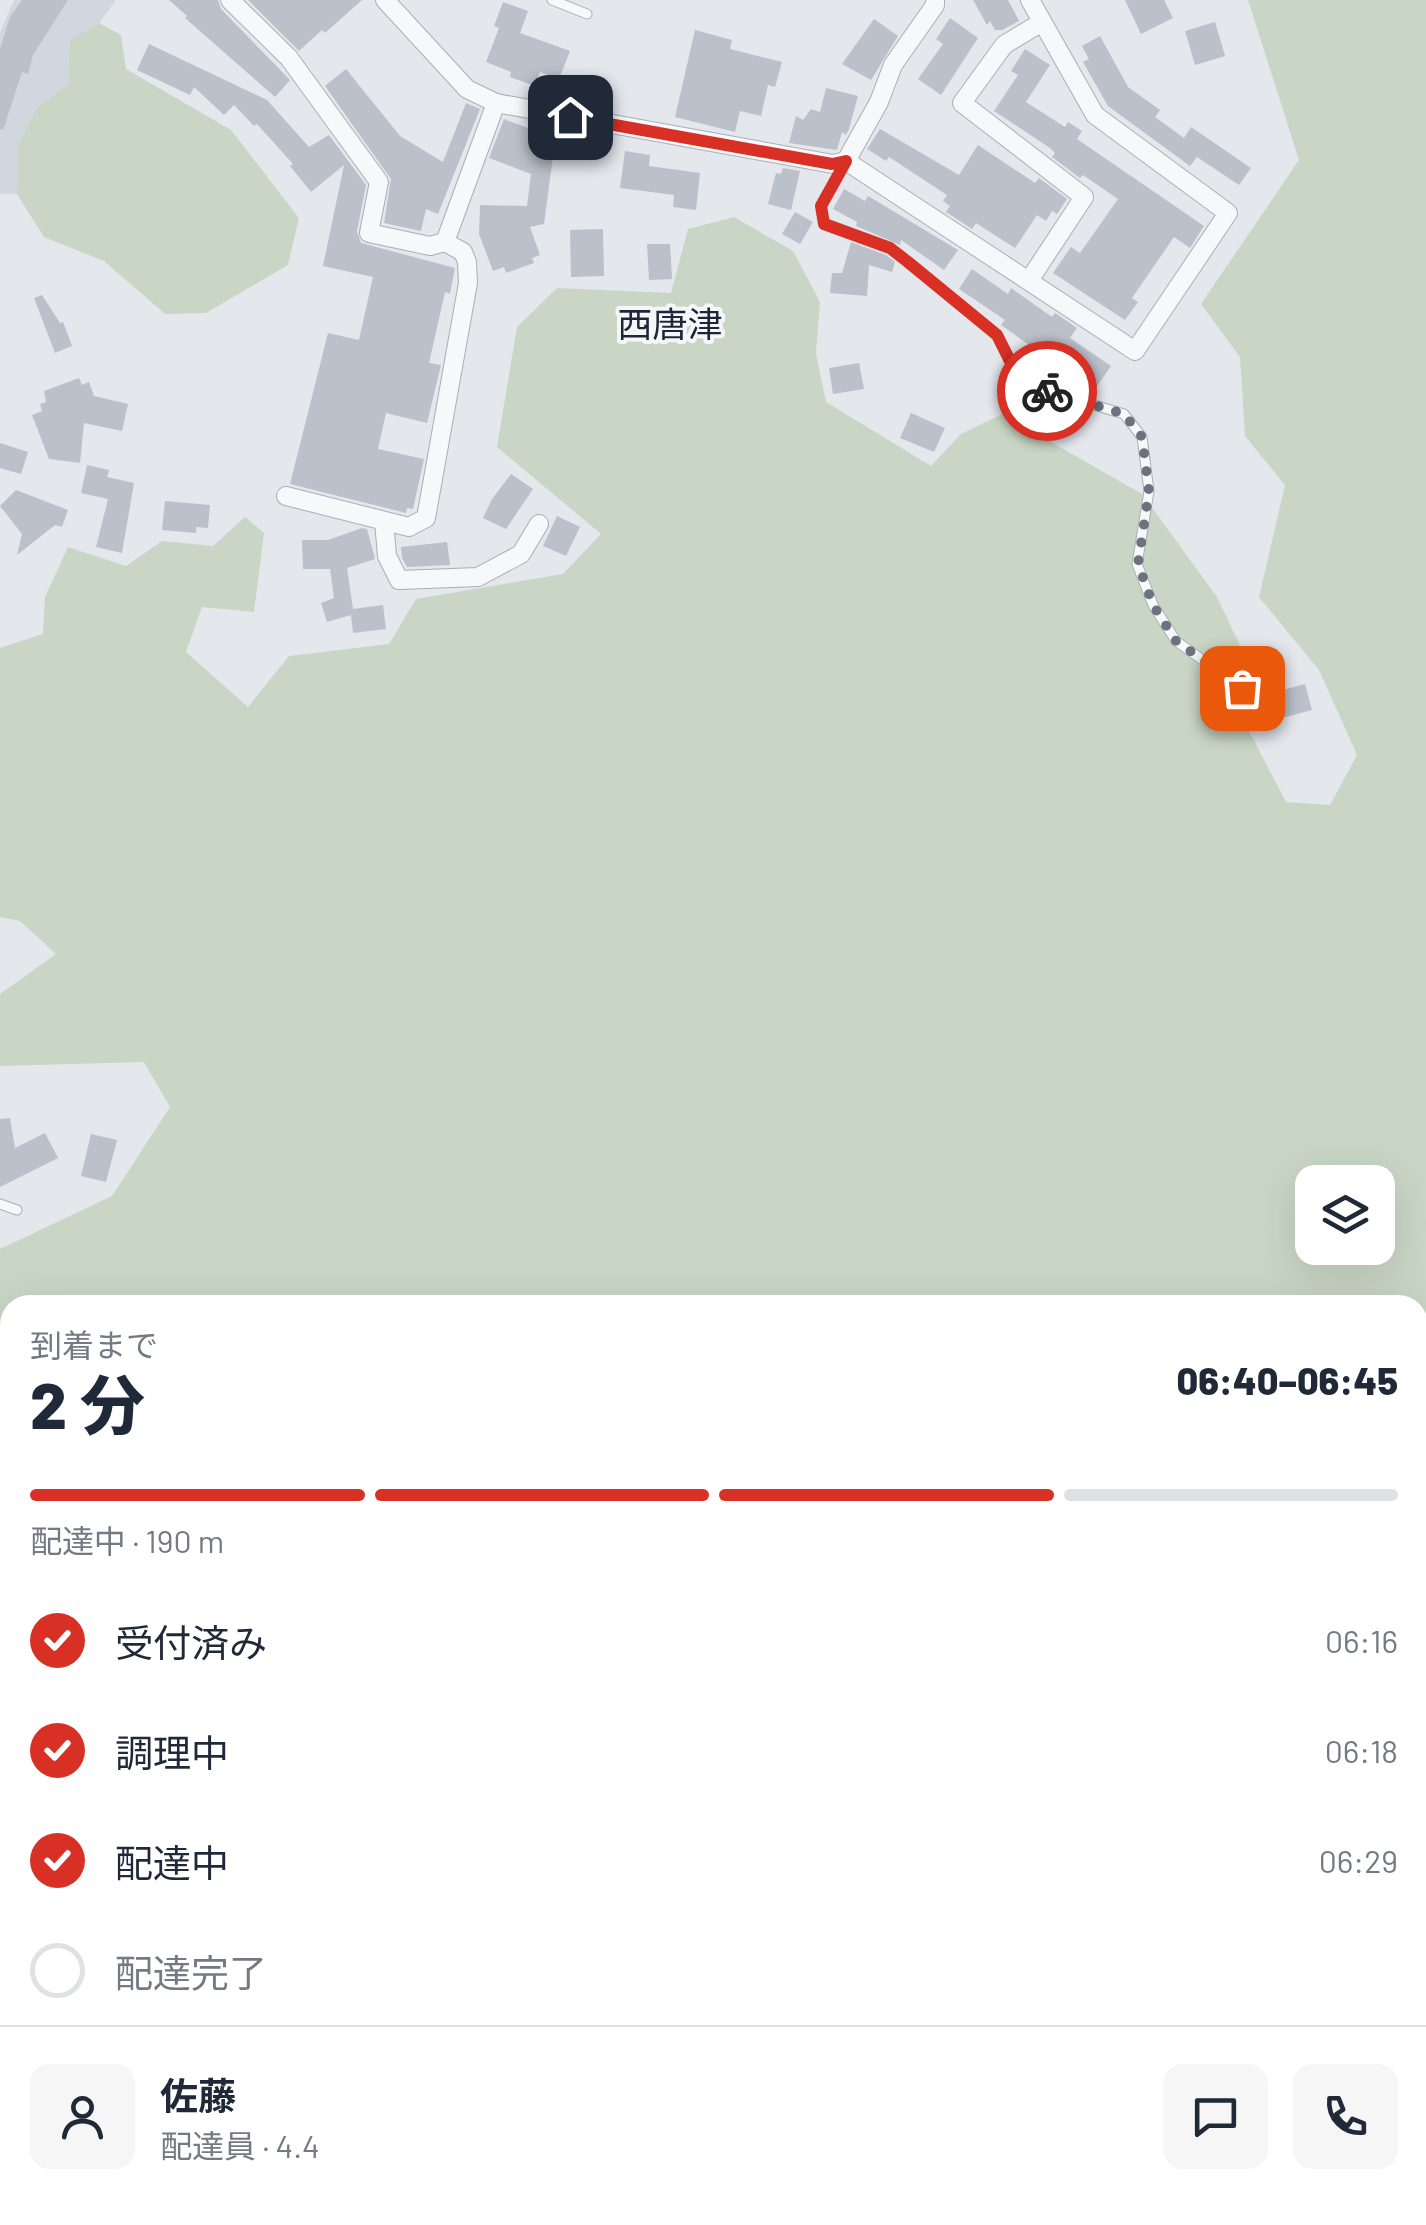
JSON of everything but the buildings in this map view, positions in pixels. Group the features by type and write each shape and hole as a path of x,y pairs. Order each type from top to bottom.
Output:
{"street":[{"path":"230,0 288,58 379,182 369,232 430,246 445,242 463,252 468,262 468,284 426,518 408,527 286,496"},
{"path":"385,0 467,89 496,104 832,164 846,161 1135,351 1228,213 1095,114 1030,0"},
{"path":"846,161 879,102 894,64 935,0"},
{"path":"1030,279 1084,196 962,103 1004,45 1042,22"},
{"path":"445,242 496,104"},
{"path":"384,521 388,556 399,580 478,577 521,554 539,524"}],"lane":[{"path":"552,0 586,14"},
{"path":"846,161 821,206 824,224 890,248 908,262 997,335 1021,383 1124,414 1142,437 1149,491 1138,564 1153,605 1176,641 1242,688"},
{"path":"0,1204 17,1210"}],"shaded area":[{"path":"14,0 116,0 99,23 71,40 68,84 36,108 18,144 17,194 0,194 0,33"}],"green space":[{"path":"1248,0 1426,0 1426,1295 0,1295 0,1249 112,1196 170,1107 144,1062 0,1066 0,994 56,954 20,921 0,917 0,648 43,634 45,597 68,547 126,566 162,541 213,546 245,517 264,533 254,612 202,607 186,652 248,707 289,656 389,644 416,599 563,574 601,534 497,447 517,327 557,288 671,293 688,229 734,217 793,251 820,302 816,353 826,402 931,466 961,434 1002,414 1142,494 1217,597 1246,658 1238,710 1286,802 1330,805 1357,755 1319,670 1259,597 1285,485 1245,436 1240,357 1201,304 1299,160"},
{"path":"99,23 121,35 126,69 231,130 299,218 288,265 206,313 165,314 104,261 44,237 17,194 18,144 36,108 68,84 70,40"}],"way so far":[{"path":"1047,391 1124,414 1142,437 1149,491 1138,564 1153,605 1176,641 1242,688"}],"district":[{"name":"西唐津","path":"670,325"}],"route":[{"path":"570,117 832,164 846,161 821,206 824,224 890,248 997,335 1021,383 1047,391"}]}
